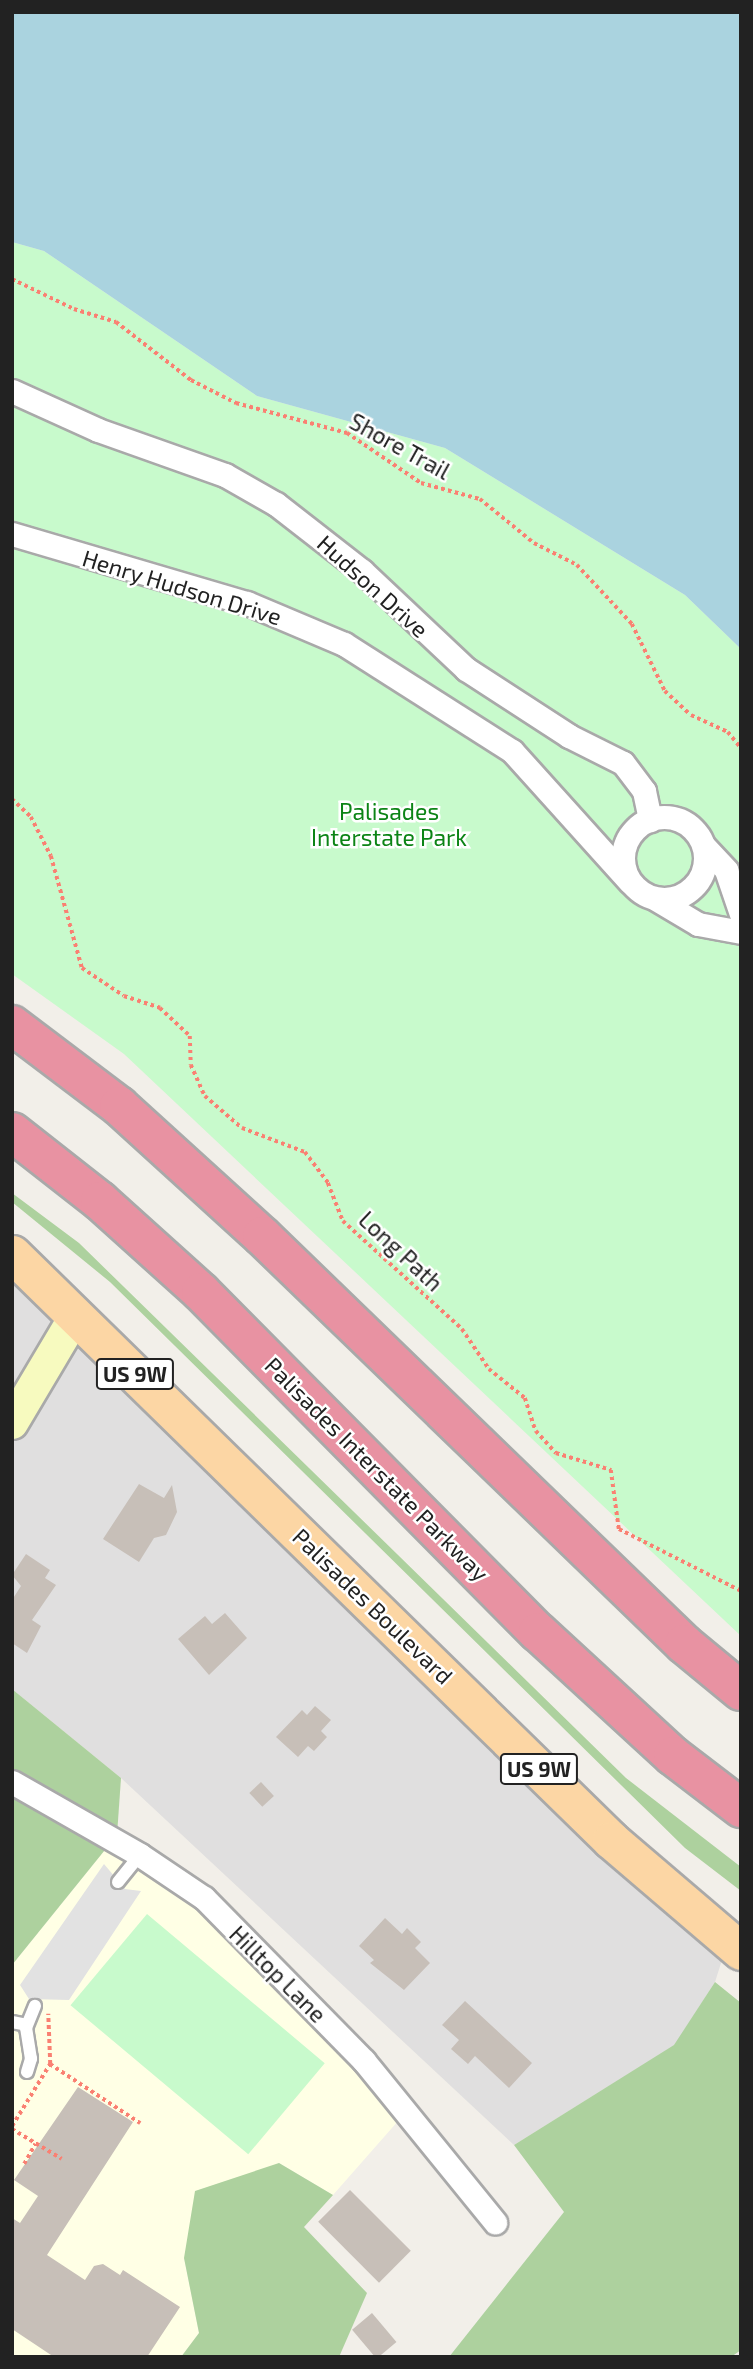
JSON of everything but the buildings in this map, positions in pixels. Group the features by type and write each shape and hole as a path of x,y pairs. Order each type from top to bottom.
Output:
{"highway":[{"path":"12,1025 119,1107 262,1236 684,1644 741,1691"},
{"name":"Palisades Interstate Parkway","path":"12,1132 100,1201 201,1292 538,1632 673,1756 741,1808"}],"main road":[{"name":"Palisades Boulevard","path":"12,1254 611,1840 741,1951"},
{"path":"12,1423 76,1315"}],"street":[{"name":"Hudson Drive","path":"12,391 98,430 225,475 276,504 362,571 466,669 569,736 623,763 644,791 641,826"},
{"name":"Henry Hudson Drive","path":"12,534 247,603 344,644 512,751 630,882 698,924 741,932"},
{"path":"578,826 594,833 641,826 663,817 688,824 726,870 741,914"},
{"path":"630,882 622,857 641,826"},
{"path":"656,900 670,900 695,886 706,860 704,846"},
{"name":"Hilltop Lane","path":"12,1782 141,1856 204,1898 364,2061 495,2222"}],"lane":[{"path":"118,1882 141,1856"},
{"path":"27,2072 31,2059 27,2025 35,2006"},
{"path":"12,2022 27,2025"}],"path":[{"name":"Shore Trail","path":"12,279 74,309 116,322 191,380 236,403 347,433 421,483 480,499 534,543 577,565 632,624 665,691 691,715 728,732 741,748"},
{"name":"Long Path","path":"12,799 31,817 51,856 82,968 124,996 160,1008 190,1036 191,1065 205,1096 242,1128 305,1153 328,1183 343,1221 462,1329 489,1369 525,1398 536,1431 556,1453 611,1471 619,1529 741,1591"},
{"path":"50,2064 141,2123"},
{"path":"12,2129 62,2159"},
{"path":"24,2164 36,2143"}],"shaded area":[{"path":"12,1254 728,1941 715,1982 675,2045 514,2145 121,1778 12,1689"},
{"path":"113,1840 173,1876 406,2112 333,2195 279,2163 184,2258 199,2333 181,2357 12,2357 12,1965"},
{"path":"104,1864 125,1889 141,1891 69,2000 29,1999 20,1985"}],"green space":[{"name":"Palisades Interstate Park","path":"12,242 44,251 257,396 445,448 685,595 741,649 741,1636 124,1054 12,974"},
{"path":"12,1193 79,1243 626,1778 741,1867 741,1891 685,1848 110,1282 12,1202"},
{"path":"12,1689 121,1778 117,1835 12,1965"},
{"path":"147,1914 325,2063 248,2154 71,2005"},
{"path":"715,1982 741,2003 741,2350 731,2357 449,2357 564,2212 514,2145 674,2045"},
{"path":"279,2163 333,2195 304,2227 367,2293 339,2357 181,2357 199,2333 184,2258 195,2191"}],"water":[{"path":"12,12 741,12 741,649 685,595 445,448 257,396 44,251 12,242"}]}
